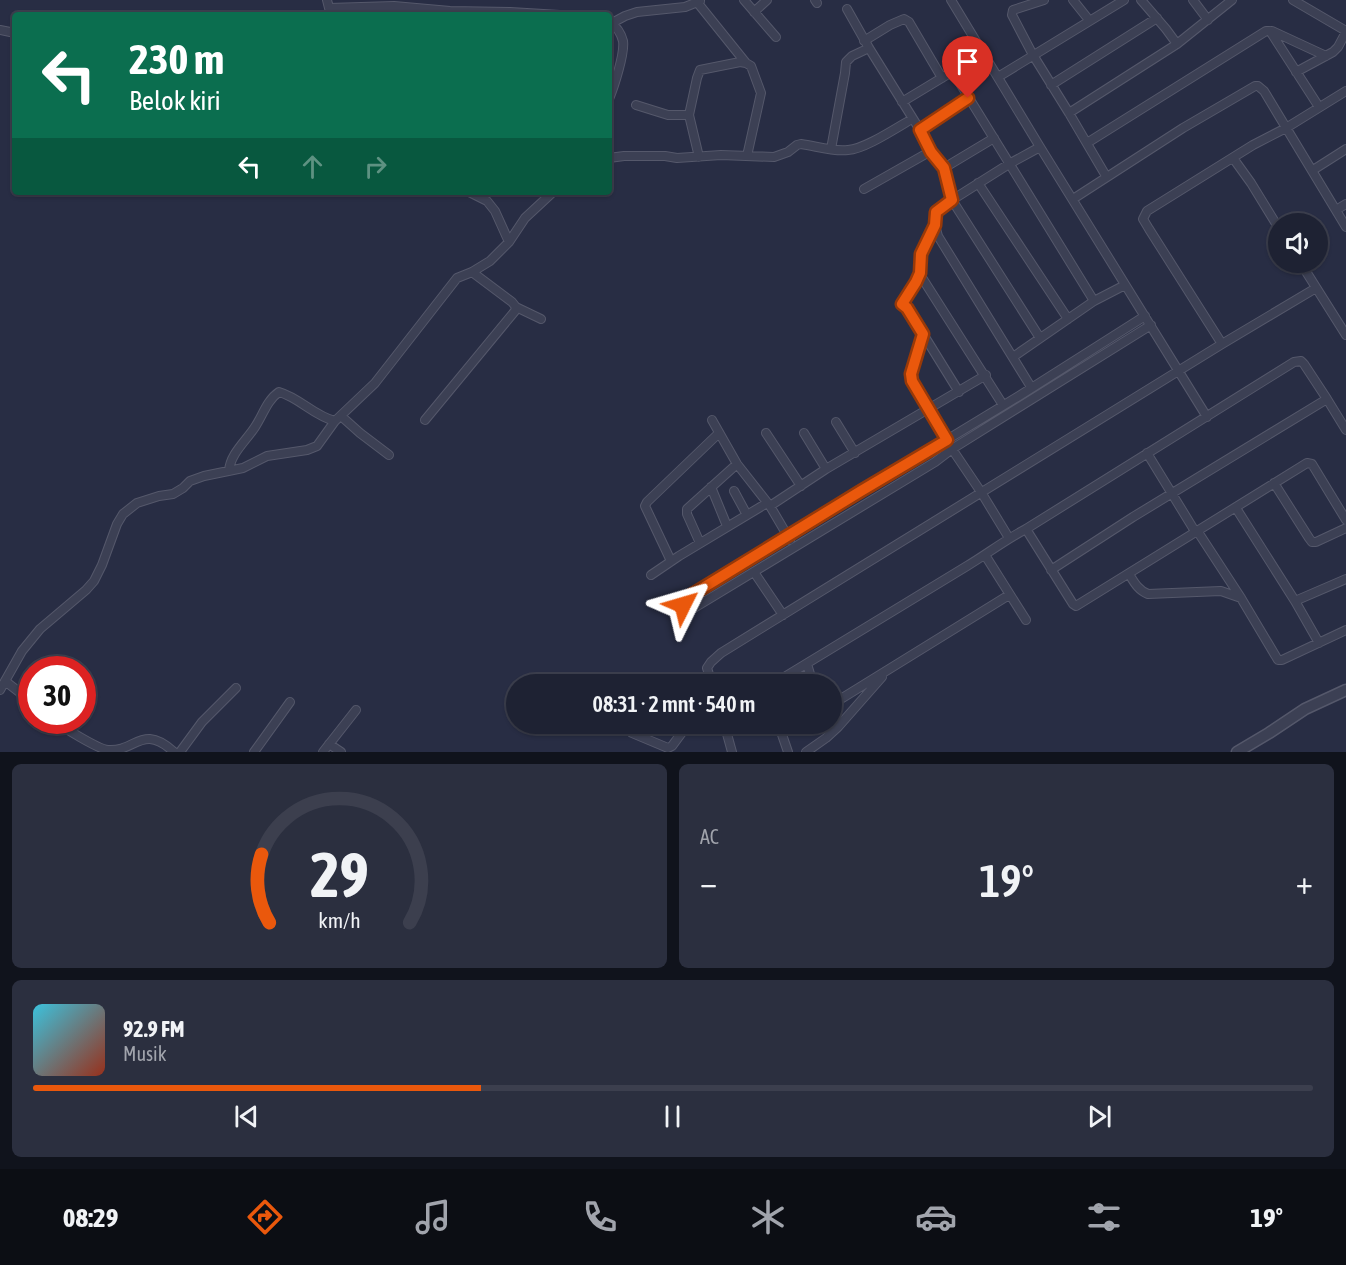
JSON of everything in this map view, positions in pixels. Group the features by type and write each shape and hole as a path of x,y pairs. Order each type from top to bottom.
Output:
{"street":[{"path":"744,0 776,37"},
{"path":"753,12 767,0"},
{"path":"951,0 1207,417"},
{"path":"1044,0 1013,10 1012,15 1106,176"},
{"path":"1073,0 1089,20"},
{"path":"998,77 1124,0"},
{"path":"1141,0 1177,44"},
{"path":"1193,0 1208,20"},
{"path":"1069,113 1177,44 1232,0"},
{"path":"1293,0 1346,31 1333,52 1296,72"},
{"path":"612,21 637,12 685,7 699,1 746,63 751,66 761,93 747,156"},
{"path":"328,8 510,12"},
{"path":"847,9 931,152 944,168 952,200 1040,338"},
{"path":"1051,85 1157,18"},
{"path":"831,149 846,62 890,25 904,19 909,22 942,78"},
{"path":"612,24 620,32 623,42 622,55 612,89"},
{"path":"1087,143 1266,31 1270,30 1326,56"},
{"path":"1270,30 1319,108"},
{"path":"903,102 983,53"},
{"path":"699,157 689,115 700,70 740,62 746,63"},
{"path":"953,72 1094,301"},
{"path":"1072,198 1183,128 1258,86 1264,91 1344,221"},
{"path":"1222,344 1143,219 1147,212 1253,145 1286,128 1346,91"},
{"path":"920,130 968,98"},
{"path":"636,105 668,115 689,115"},
{"path":"612,158 721,155 774,157 801,144 849,150 861,147 912,119"},
{"path":"944,168 994,138"},
{"path":"1031,387 938,236 935,225 936,212 952,200 1040,147"},
{"path":"1313,170 1346,149"},
{"path":"864,189 931,152"},
{"path":"1233,158 1269,213"},
{"path":"978,183 1068,319"},
{"path":"475,195 487,201 495,211 509,242"},
{"path":"0,690 22,651 40,629 94,581 123,514 137,504 159,496 173,494 190,481 204,476 243,468 267,456 307,450 317,446 338,418 375,383 458,278 490,261 509,242 525,218 550,195"},
{"path":"1336,210 1346,204"},
{"path":"935,225 921,254 920,273 902,304 907,308 959,392"},
{"path":"472,272 516,307 541,319"},
{"path":"920,273 1004,405"},
{"path":"1307,273 1346,335"},
{"path":"1013,357 1094,301 1125,285"},
{"path":"709,674 707,668 721,653 1316,288"},
{"path":"425,420 507,322 516,307"},
{"path":"1145,315 1004,405 688,597 684,602 684,608 688,610 694,608 754,572 935,462 952,449 1151,325"},
{"path":"923,334 911,374 913,385 1009,538"},
{"path":"789,674 1294,362 1301,361 1346,430"},
{"path":"651,575 727,526 801,486 986,375"},
{"path":"229,471 229,463 256,427 272,397 279,392 287,394 324,418 338,418 389,455"},
{"path":"1051,570 1327,399"},
{"path":"712,420 737,464 769,504 794,547"},
{"path":"836,422 855,453"},
{"path":"671,561 645,506 646,502 719,433"},
{"path":"766,433 801,486"},
{"path":"804,433 826,469"},
{"path":"1147,453 1241,598 1278,660 1346,630"},
{"path":"1026,529 1076,606 1307,463 1312,464 1346,520"},
{"path":"700,543 686,511 687,508 737,464"},
{"path":"1274,483 1312,542 1346,528"},
{"path":"711,487 727,526"},
{"path":"734,491 747,515"},
{"path":"1236,508 1319,643"},
{"path":"985,555 1026,620"},
{"path":"754,572 783,615"},
{"path":"1129,574 1134,584 1148,594 1221,591 1241,598"},
{"path":"1295,602 1346,579"},
{"path":"842,698 1009,595"},
{"path":"807,663 810,674"},
{"path":"842,723 889,670"},
{"path":"5,681 18,691"},
{"path":"180,752 202,722 236,688"},
{"path":"1237,752 1269,734 1305,708 1346,690"},
{"path":"254,752 290,702"},
{"path":"324,752 356,710"},
{"path":"78,734 106,750 120,749 142,740 152,739 167,745 174,752"},
{"path":"632,734 668,748 681,734"},
{"path":"727,734 732,752"},
{"path":"782,734 788,752"},
{"path":"806,752 829,734"},
{"path":"329,744 341,752"}],"route":[{"path":"683,605 688,597 947,440 913,385 911,374 923,334 907,308 902,304 920,273 921,254 935,225 936,212 952,200 944,168 931,152 920,130 968,98"}]}
